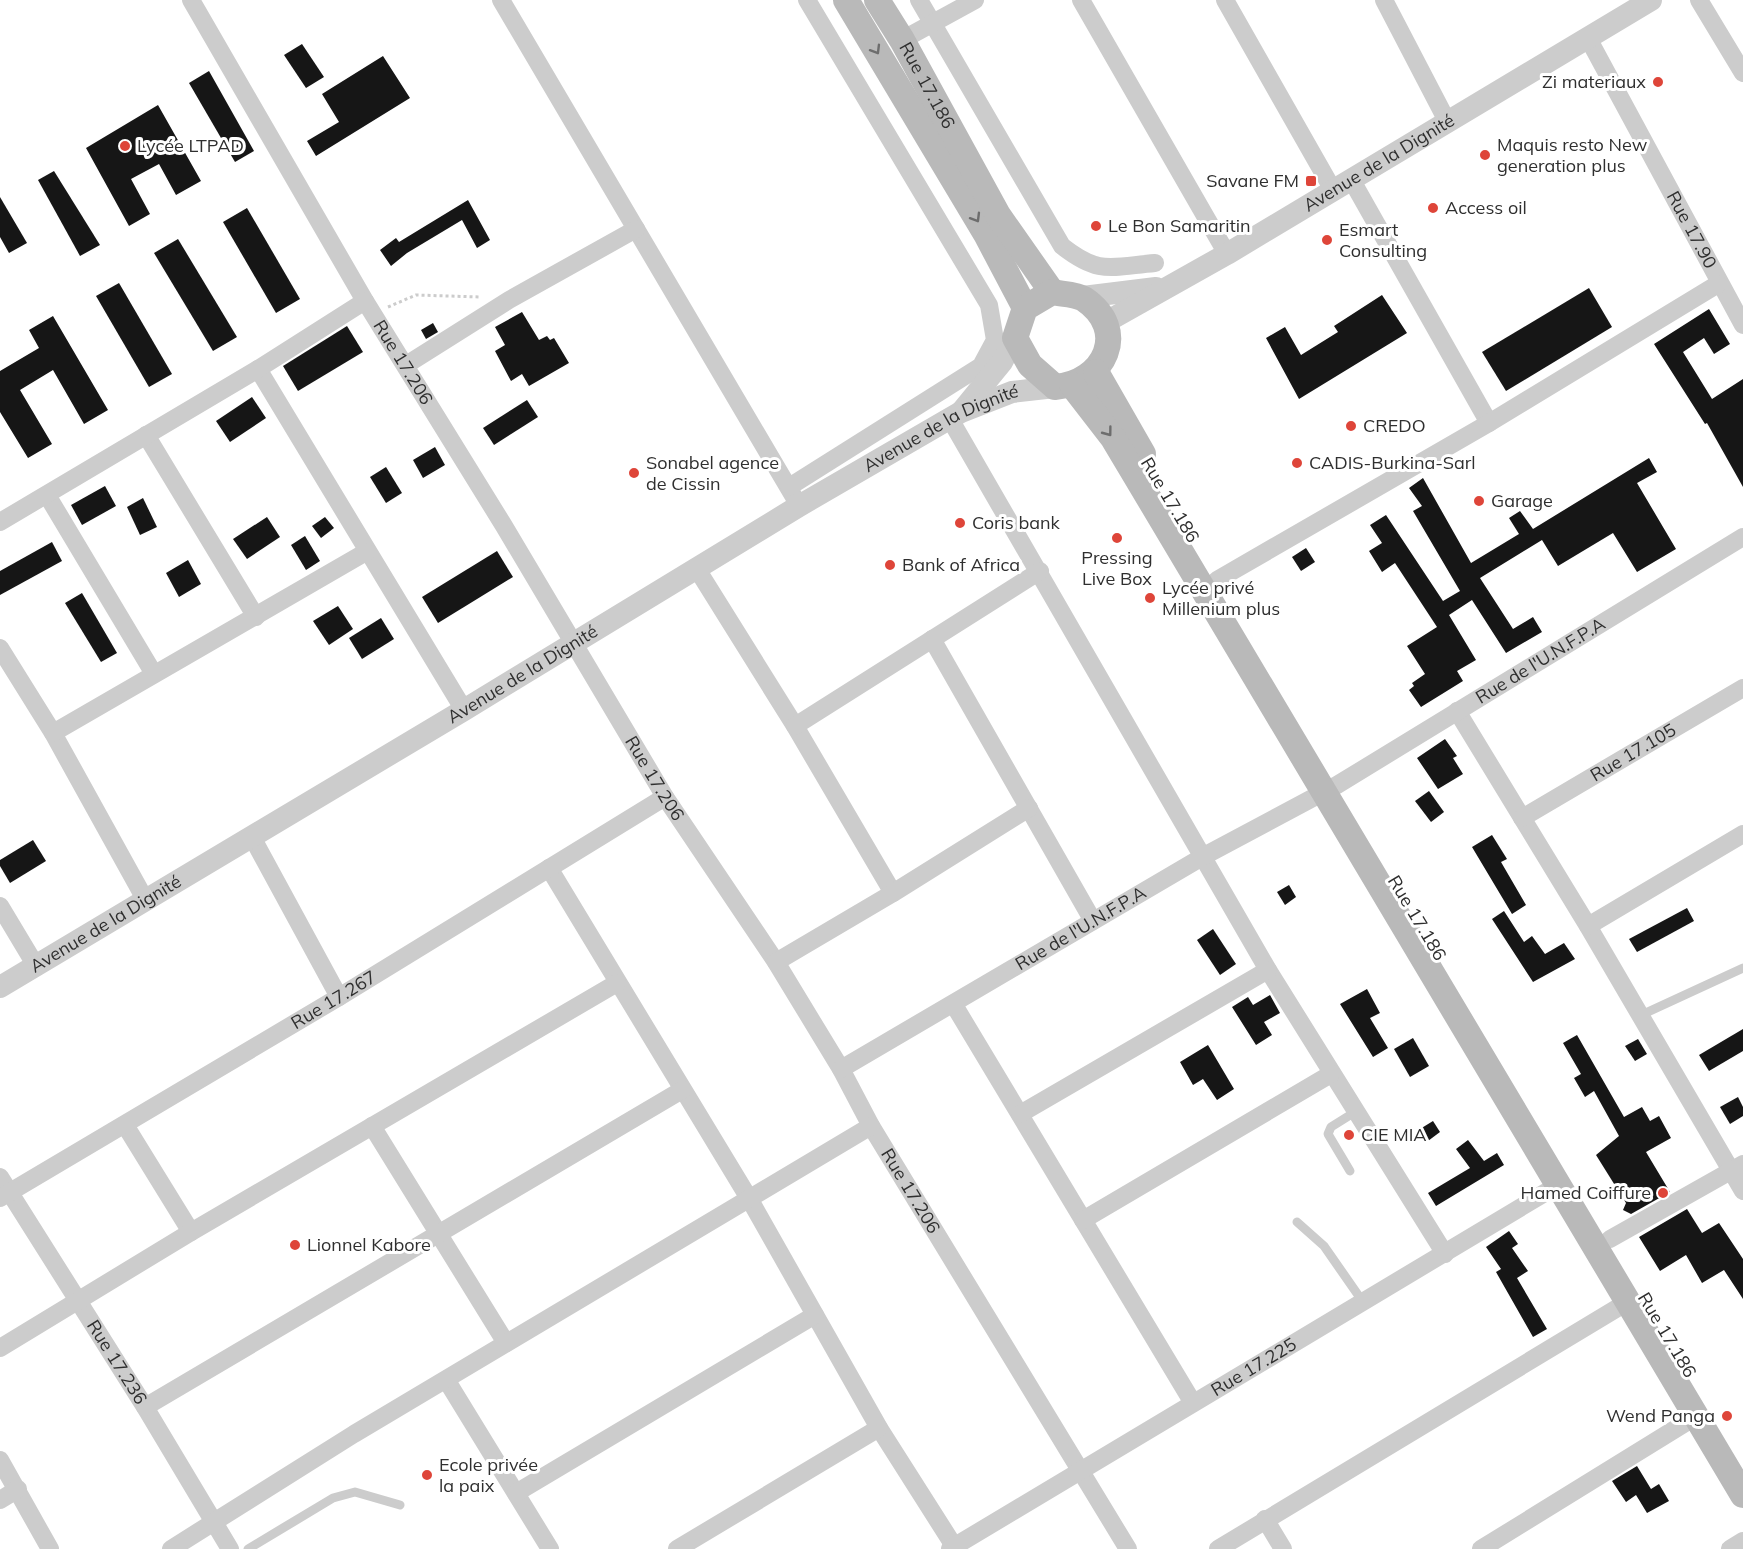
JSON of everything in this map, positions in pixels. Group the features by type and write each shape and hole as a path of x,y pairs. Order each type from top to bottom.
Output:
{"main road":[{"path":"846,0 986,234 1025,308"},
{"name":"Rue 17.186","path":"877,0 902,40 998,215 1052,292"},
{"path":"1063,386 1096,372 1108,344 1106,322 1083,297 1052,292 1025,308 1015,338 1030,365 1063,386 1113,438 1330,788 1558,1185 1698,1415 1743,1495"},
{"name":"Rue 17.186","path":"1096,372 1217,580 1330,788 1610,1239 1743,1462"}],"street":[{"name":"Rue 17.206","path":"191,0 369,308 406,364 665,797 776,962 841,1069 871,1126 1128,1549"},
{"path":"501,0 794,496 981,366 995,340 989,305 807,0"},
{"path":"919,0 1062,246 1081,261 1098,268 1155,263"},
{"path":"902,40 975,0"},
{"path":"1081,0 1227,254"},
{"path":"1225,0 1489,423"},
{"path":"1384,0 1447,121"},
{"name":"Avenue de la Dignité","path":"1106,322 1227,254 1651,0"},
{"path":"1699,0 1743,73"},
{"name":"Rue 17.90","path":"1588,38 1718,284 1743,325"},
{"path":"406,364 509,300 636,229"},
{"path":"1217,580 1489,423 1718,284"},
{"path":"1083,297 1170,286"},
{"path":"0,522 258,369 369,308"},
{"path":"1015,338 1002,362 955,416 1040,571 1268,970 1445,1254"},
{"path":"258,369 366,552 464,710"},
{"name":"Avenue de la Dignité","path":"0,987 697,569 794,496 955,416 1012,392 1063,386"},
{"path":"146,435 256,618"},
{"path":"47,495 154,674"},
{"name":"Rue de l'U.N.F.P.A","path":"841,1069 954,1005 1204,856 1330,788 1743,537"},
{"path":"52,733 256,618 366,552"},
{"path":"697,569 795,726 893,893"},
{"path":"795,726 1040,571"},
{"path":"932,639 1093,921"},
{"path":"0,648 52,733 146,901"},
{"name":"Rue 17.105","path":"1522,818 1743,688"},
{"path":"1457,711 1588,927 1639,1016 1737,1168 1743,1191"},
{"name":"Rue 17.267","path":"3,1190 125,1125 665,797"},
{"path":"776,962 893,893 1029,808"},
{"path":"1588,927 1743,834"},
{"path":"252,837 339,997"},
{"path":"549,868 750,1200 879,1428 952,1548"},
{"path":"0,906 36,966"},
{"path":"1020,1114 1268,970"},
{"path":"0,1348 191,1232 617,983"},
{"path":"954,1005 1193,1402"},
{"path":"1083,1220 1331,1074"},
{"path":"145,1407 682,1090"},
{"path":"125,1125 191,1232"},
{"path":"372,1126 506,1343"},
{"path":"171,1549 215,1524 354,1434 447,1381 506,1343 871,1126"},
{"path":"1610,1239 1737,1168"},
{"name":"Rue 17.225","path":"952,1548 1558,1185"},
{"name":"Rue 17.236","path":"3,1190 145,1407 230,1549"},
{"path":"1218,1549 1629,1301"},
{"path":"516,1492 815,1315"},
{"path":"447,1381 550,1549"},
{"path":"1481,1549 1698,1415"},
{"path":"677,1549 879,1428"},
{"path":"0,1460 50,1549"},
{"path":"0,1500 18,1489"},
{"path":"1265,1519 1283,1549"},
{"path":"1730,1549 1743,1541"}],"lane":[{"path":"1639,1016 1743,968"},
{"path":"1350,1171 1328,1134 1330,1127 1355,1112"},
{"path":"1297,1222 1324,1246 1363,1302"},
{"path":"248,1549 333,1498 356,1492 400,1504"}],"path":[{"path":"369,308 416,295 509,300"}],"building":[{"path":"302,44 324,77 306,88 284,55"},
{"path":"383,56 410,98 316,156 307,141 339,122 322,94"},
{"path":"209,71 254,151 235,162 189,83"},
{"path":"158,105 201,181 176,195 159,164 131,179 150,214 129,226 86,148"},
{"path":"54,171 100,245 80,256 38,180"},
{"path":"0,197 27,243 9,253 0,237"},
{"path":"468,200 490,240 477,248 462,220 407,253 391,266 380,250 396,238 399,242"},
{"path":"247,208 300,299 276,313 223,222"},
{"path":"178,239 237,337 213,351 154,253"},
{"path":"119,283 172,374 149,387 96,296"},
{"path":"1589,288 1612,327 1506,391 1482,352"},
{"path":"1382,295 1407,333 1299,399 1266,338 1285,327 1301,355 1338,332 1334,326"},
{"path":"1709,309 1730,344 1714,354 1704,338 1683,352 1712,399 1743,379 1743,487 1707,423 1705,424 1654,344"},
{"path":"522,312 539,340 547,336 550,340 554,338 569,363 529,386 522,374 511,381 495,351 505,345 495,327"},
{"path":"53,316 108,410 84,424 53,370 20,390 52,444 28,458 0,412 0,371 39,348 29,330"},
{"path":"433,323 438,332 426,339 421,330"},
{"path":"347,326 363,352 298,391 283,366"},
{"path":"252,397 266,418 230,442 216,421"},
{"path":"527,400 538,417 494,445 483,428"},
{"path":"435,447 445,465 423,478 413,460"},
{"path":"1649,458 1657,472 1637,483 1676,549 1637,572 1613,533 1558,566 1542,540 1480,578 1513,629 1533,617 1542,632 1506,653 1472,600 1449,615 1476,660 1457,671 1463,681 1421,707 1409,690 1414,686 1412,683 1425,674 1407,646 1437,627 1395,563 1382,572 1369,551 1382,543 1370,525 1386,515 1443,601 1460,591 1413,511 1422,506 1409,488 1423,478 1471,563 1519,534 1509,518 1520,511 1533,529"},
{"path":"386,467 402,493 386,503 370,477"},
{"path":"105,486 116,506 82,525 71,505"},
{"path":"143,498 157,527 140,535 127,507"},
{"path":"267,517 280,537 247,559 233,539"},
{"path":"325,517 334,528 321,538 312,526"},
{"path":"305,536 320,561 306,570 291,545"},
{"path":"52,542 62,561 0,595 0,571"},
{"path":"1306,548 1315,562 1301,571 1292,557"},
{"path":"497,551 513,577 438,623 422,597"},
{"path":"188,560 201,584 179,597 166,573"},
{"path":"82,593 117,653 101,662 65,603"},
{"path":"338,606 353,629 329,645 313,621"},
{"path":"381,618 394,639 362,659 349,638"},
{"path":"1445,739 1457,756 1453,758 1463,774 1438,789 1417,758"},
{"path":"1429,791 1444,812 1431,822 1415,801"},
{"path":"1492,835 1507,859 1501,862 1526,905 1512,914 1472,847"},
{"path":"33,840 46,861 10,883 0,866 0,860"},
{"path":"1289,885 1296,897 1285,905 1277,892"},
{"path":"1687,908 1694,921 1637,952 1629,939"},
{"path":"1504,911 1524,942 1532,936 1545,954 1564,943 1575,959 1533,982 1492,919"},
{"path":"1213,929 1236,964 1220,975 1197,940"},
{"path":"1367,989 1380,1013 1370,1018 1388,1048 1373,1057 1340,1004"},
{"path":"1270,995 1280,1013 1264,1022 1272,1035 1256,1045 1232,1007 1248,997 1253,1005"},
{"path":"1743,1029 1743,1051 1709,1071 1699,1055"},
{"path":"1577,1035 1624,1117 1642,1107 1650,1121 1659,1116 1671,1138 1646,1152 1670,1192 1631,1214 1623,1210 1626,1203 1596,1155 1619,1136 1594,1091 1585,1097 1574,1078 1581,1074 1563,1043"},
{"path":"1413,1038 1429,1066 1410,1077 1394,1049"},
{"path":"1638,1039 1647,1054 1635,1061 1625,1046"},
{"path":"1208,1045 1234,1089 1217,1100 1203,1079 1193,1085 1180,1062"},
{"path":"1738,1097 1743,1107 1743,1116 1730,1124 1720,1107"},
{"path":"1433,1121 1440,1132 1428,1141 1420,1129"},
{"path":"1468,1140 1484,1161 1497,1153 1504,1165 1436,1206 1428,1193 1470,1168 1456,1149"},
{"path":"1687,1209 1702,1233 1719,1223 1743,1259 1743,1299 1724,1270 1702,1283 1686,1255 1660,1271 1639,1237"},
{"path":"1509,1231 1518,1244 1512,1248 1528,1271 1517,1278 1547,1329 1533,1337 1496,1272 1501,1269 1486,1247"},
{"path":"1637,1466 1651,1489 1659,1484 1669,1501 1647,1513 1636,1495 1626,1502 1612,1481"}],"place":[{"name":"Zi materiaux","path":"1658,82"},
{"name":"Lycée LTPAD","path":"125,146"},
{"name":"Maquis resto New generation plus","path":"1485,155"},
{"name":"Savane FM","path":"1311,181"},
{"name":"Access oil","path":"1433,208"},
{"name":"Le Bon Samaritin","path":"1096,226"},
{"name":"Esmart Consulting","path":"1327,240"},
{"name":"CREDO","path":"1351,426"},
{"name":"CADIS-Burkina-Sarl","path":"1297,463"},
{"name":"Sonabel agence de Cissin","path":"634,473"},
{"name":"Garage","path":"1479,501"},
{"name":"Coris bank","path":"960,523"},
{"name":"Pressing Live Box","path":"1117,538"},
{"name":"Bank of Africa","path":"890,565"},
{"name":"Lycée privé Millenium plus","path":"1150,598"},
{"name":"CIE MIA","path":"1349,1135"},
{"name":"Hamed Coiffure","path":"1663,1193"},
{"name":"Lionnel Kabore","path":"295,1245"},
{"name":"Wend Panga","path":"1727,1416"},
{"name":"Ecole privée la paix","path":"427,1475"}]}
